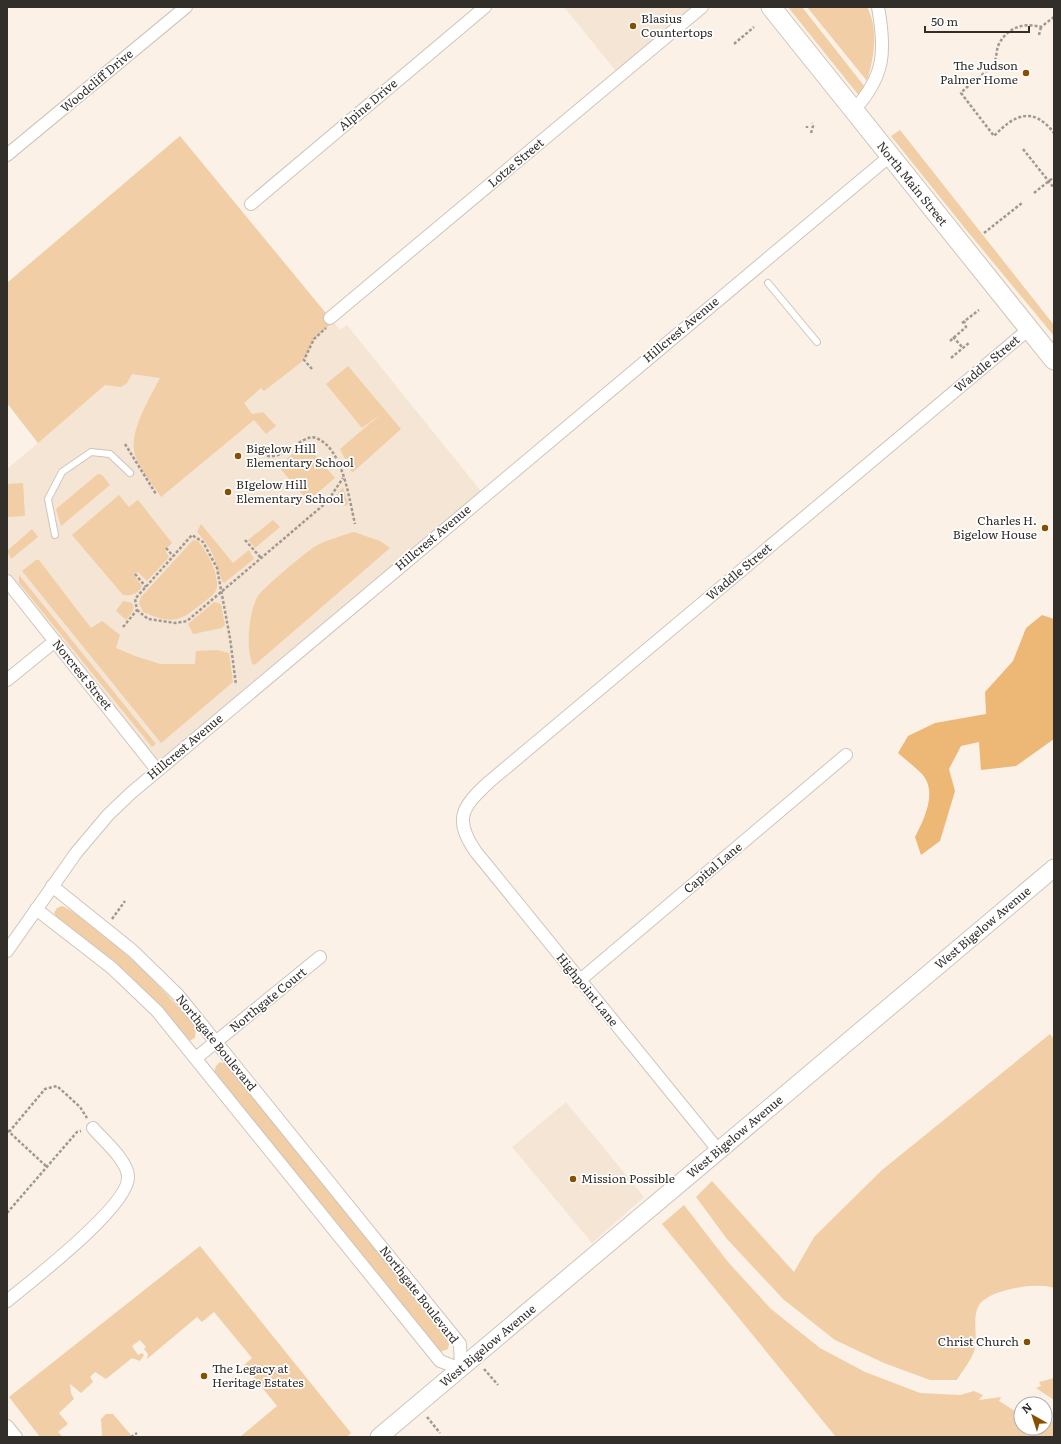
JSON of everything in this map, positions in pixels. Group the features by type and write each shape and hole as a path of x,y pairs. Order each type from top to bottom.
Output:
{"main road":[{"name":"North Main Street","path":"771,7 1054,360"},
{"name":"West Bigelow Avenue","path":"379,1437 1054,868"}],"street":[{"name":"Woodcliff Drive","path":"7,155 186,7"},
{"name":"Alpine Drive","path":"251,204 484,7"},
{"name":"Lotze Street","path":"329,322 702,7"},
{"path":"854,110 875,83 880,65 882,52 878,7"},
{"name":"Hillcrest Avenue","path":"7,951 92,832 131,793 890,156"},
{"name":"Waddle Street","path":"462,824 463,814 467,804 488,782 1029,329"},
{"name":"Norcrest Street","path":"7,581 157,770"},
{"path":"7,680 55,641"},
{"name":"Capital Lane","path":"579,981 846,755"},
{"name":"Highpoint Lane","path":"462,824 465,834 476,852 579,981 719,1151"},
{"name":"Northgate Boulevard","path":"36,909 88,948 135,989 157,1011 440,1361 461,1369 460,1344 217,1041 156,972 105,927 52,886"},
{"name":"Northgate Court","path":"196,1058 320,956"},
{"path":"7,1301 71,1249 120,1197 126,1187 129,1177 126,1167 92,1128"},
{"path":"7,1426 16,1437"}],"lane":[{"path":"768,283 817,342"},
{"path":"55,535 48,499 62,472 91,452 110,454 130,473"}],"path":[{"path":"1038,35 1041,27 1054,17"},
{"path":"1041,27 1030,24 1020,26 1009,31 998,46 994,63 960,93 994,136 1006,124 1024,115 1034,115 1041,119 1054,133"},
{"path":"734,44 754,27"},
{"path":"812,123 812,132"},
{"path":"1023,149 1054,188"},
{"path":"1034,193 1054,177"},
{"path":"984,233 1022,202"},
{"path":"950,341 966,327 963,322 979,310"},
{"path":"312,369 304,360 314,339 329,322"},
{"path":"954,337 963,348"},
{"path":"951,358 970,342"},
{"path":"259,450 268,456 277,455 288,451 307,437 315,437 327,444 335,454 355,524"},
{"path":"125,444 156,494"},
{"path":"236,685 230,638 221,593 216,568 212,557 203,542 198,537 192,535 135,599 137,610 148,619 176,624 187,621 221,593 327,502 343,478"},
{"path":"245,540 261,558"},
{"path":"166,548 173,556"},
{"path":"135,574 146,587"},
{"path":"123,627 137,610"},
{"path":"105,927 124,901"},
{"path":"7,1213 47,1167 77,1132 92,1128 80,1108 57,1086 45,1089 8,1131 47,1167"},
{"path":"484,1369 498,1385"},
{"path":"427,1417 440,1433"},
{"path":"131,1437 137,1432"}],"shaded area":[{"path":"564,7 700,7 620,76"},
{"path":"788,7 802,7 865,87 860,97"},
{"path":"807,7 867,7 873,25 874,44 872,63 867,81"},
{"path":"900,130 1054,325 1054,336 891,136"},
{"name":"Bigelow Hill Elementary School","path":"180,136 340,330 347,325 484,495 157,770 7,581 7,469 38,443 7,403 7,283"},
{"path":"180,136 333,322 314,339 304,360 264,391 261,388 244,403 252,414 263,412 276,426 266,434 254,420 161,497 140,465 135,455 134,446 137,426 141,415 160,378 132,374 127,383 121,387 105,385 38,443 7,403 7,283"},
{"path":"348,366 401,429 352,473 340,449 381,414 362,428 326,384"},
{"path":"305,443 335,478 308,501 278,466"},
{"path":"98,474 102,475 110,485 61,526 56,509"},
{"path":"23,483 25,516 7,517 7,484"},
{"path":"343,487 348,504 346,506 331,501"},
{"path":"119,495 129,507 138,500 172,543 165,550 169,557 147,581 138,572 134,575 142,586 137,593 129,595 123,595 72,535"},
{"path":"273,520 280,527 255,548 248,540"},
{"path":"201,524 233,563 249,550 254,559 224,583 219,574 212,553 197,532"},
{"path":"32,529 38,537 11,559 7,551"},
{"path":"354,532 380,541 390,548 253,665 249,649 250,620 255,603 261,592 314,547 329,540"},
{"path":"193,540 198,541 201,545 214,568 217,580 217,589 208,599 188,614 176,619 162,619 143,612 139,603 141,597"},
{"path":"36,560 39,560 91,628 102,621 120,635 116,648 160,664 195,664 196,651 217,650 229,653 233,682 161,743 22,571"},
{"path":"19,575 156,744 152,747 19,583"},
{"path":"123,601 132,603 133,605 132,612 126,620 116,611"},
{"path":"214,602 221,604 225,625 222,628 193,634 188,624"},
{"path":"1042,615 1054,619 1054,739 1016,766 981,770 979,742 961,746 949,769 955,791 940,841 921,855 915,837 928,806 929,789 927,781 922,774 898,753 908,736 935,723 986,714 985,692 1013,661 1026,628"},
{"path":"62,906 76,914 105,936 133,960 196,1027 195,1038 189,1041 185,1039 114,964 58,919 54,913 57,908"},
{"path":"1050,1034 1054,1039 1054,1288 1037,1286 1014,1288 985,1299 979,1305 977,1310 975,1322 976,1340 973,1355 957,1380 930,1380 884,1363 835,1340 783,1299 727,1239 696,1197 712,1181 794,1272 814,1237 882,1170"},
{"path":"220,1062 226,1064 447,1339 449,1344 448,1349 440,1352 282,1159 214,1072 216,1066"},
{"path":"566,1102 644,1197 592,1243 512,1147"},
{"path":"684,1205 728,1262 771,1309 820,1348 865,1372 920,1393 960,1395 974,1391 983,1395 979,1400 1001,1397 999,1401 1013,1410 1013,1436 1053,1436 1054,1419 1054,1437 836,1437 662,1224"},
{"path":"200,1246 351,1433 347,1437 240,1437 277,1406 244,1365 252,1358 214,1312 202,1322 197,1317 147,1359 148,1354 144,1349 146,1347 140,1340 132,1346 138,1355 142,1353 144,1355 140,1361 132,1358 106,1379 95,1372 90,1377 93,1382 81,1393 70,1384 71,1393 74,1399 59,1413 68,1424 58,1432 63,1437 40,1437 9,1397"},
{"path":"1054,1378 1054,1400 1053,1396 1048,1396 1036,1388 1041,1386 1039,1382"},
{"path":"106,1414 113,1414 131,1435 129,1437 102,1437 101,1419"}],"place":[{"name":"Blasius Countertops","path":"633,26"},
{"name":"The Judson Palmer Home","path":"1026,73"},
{"name":"Bigelow Hill Elementary School","path":"238,456"},
{"name":"BIgelow Hill Elementary School","path":"228,492"},
{"name":"Charles H. Bigelow House","path":"1045,528"},
{"name":"Mission Possible","path":"573,1179"},
{"name":"Christ Church","path":"1027,1342"},
{"name":"The Legacy at Heritage Estates","path":"204,1376"}]}
